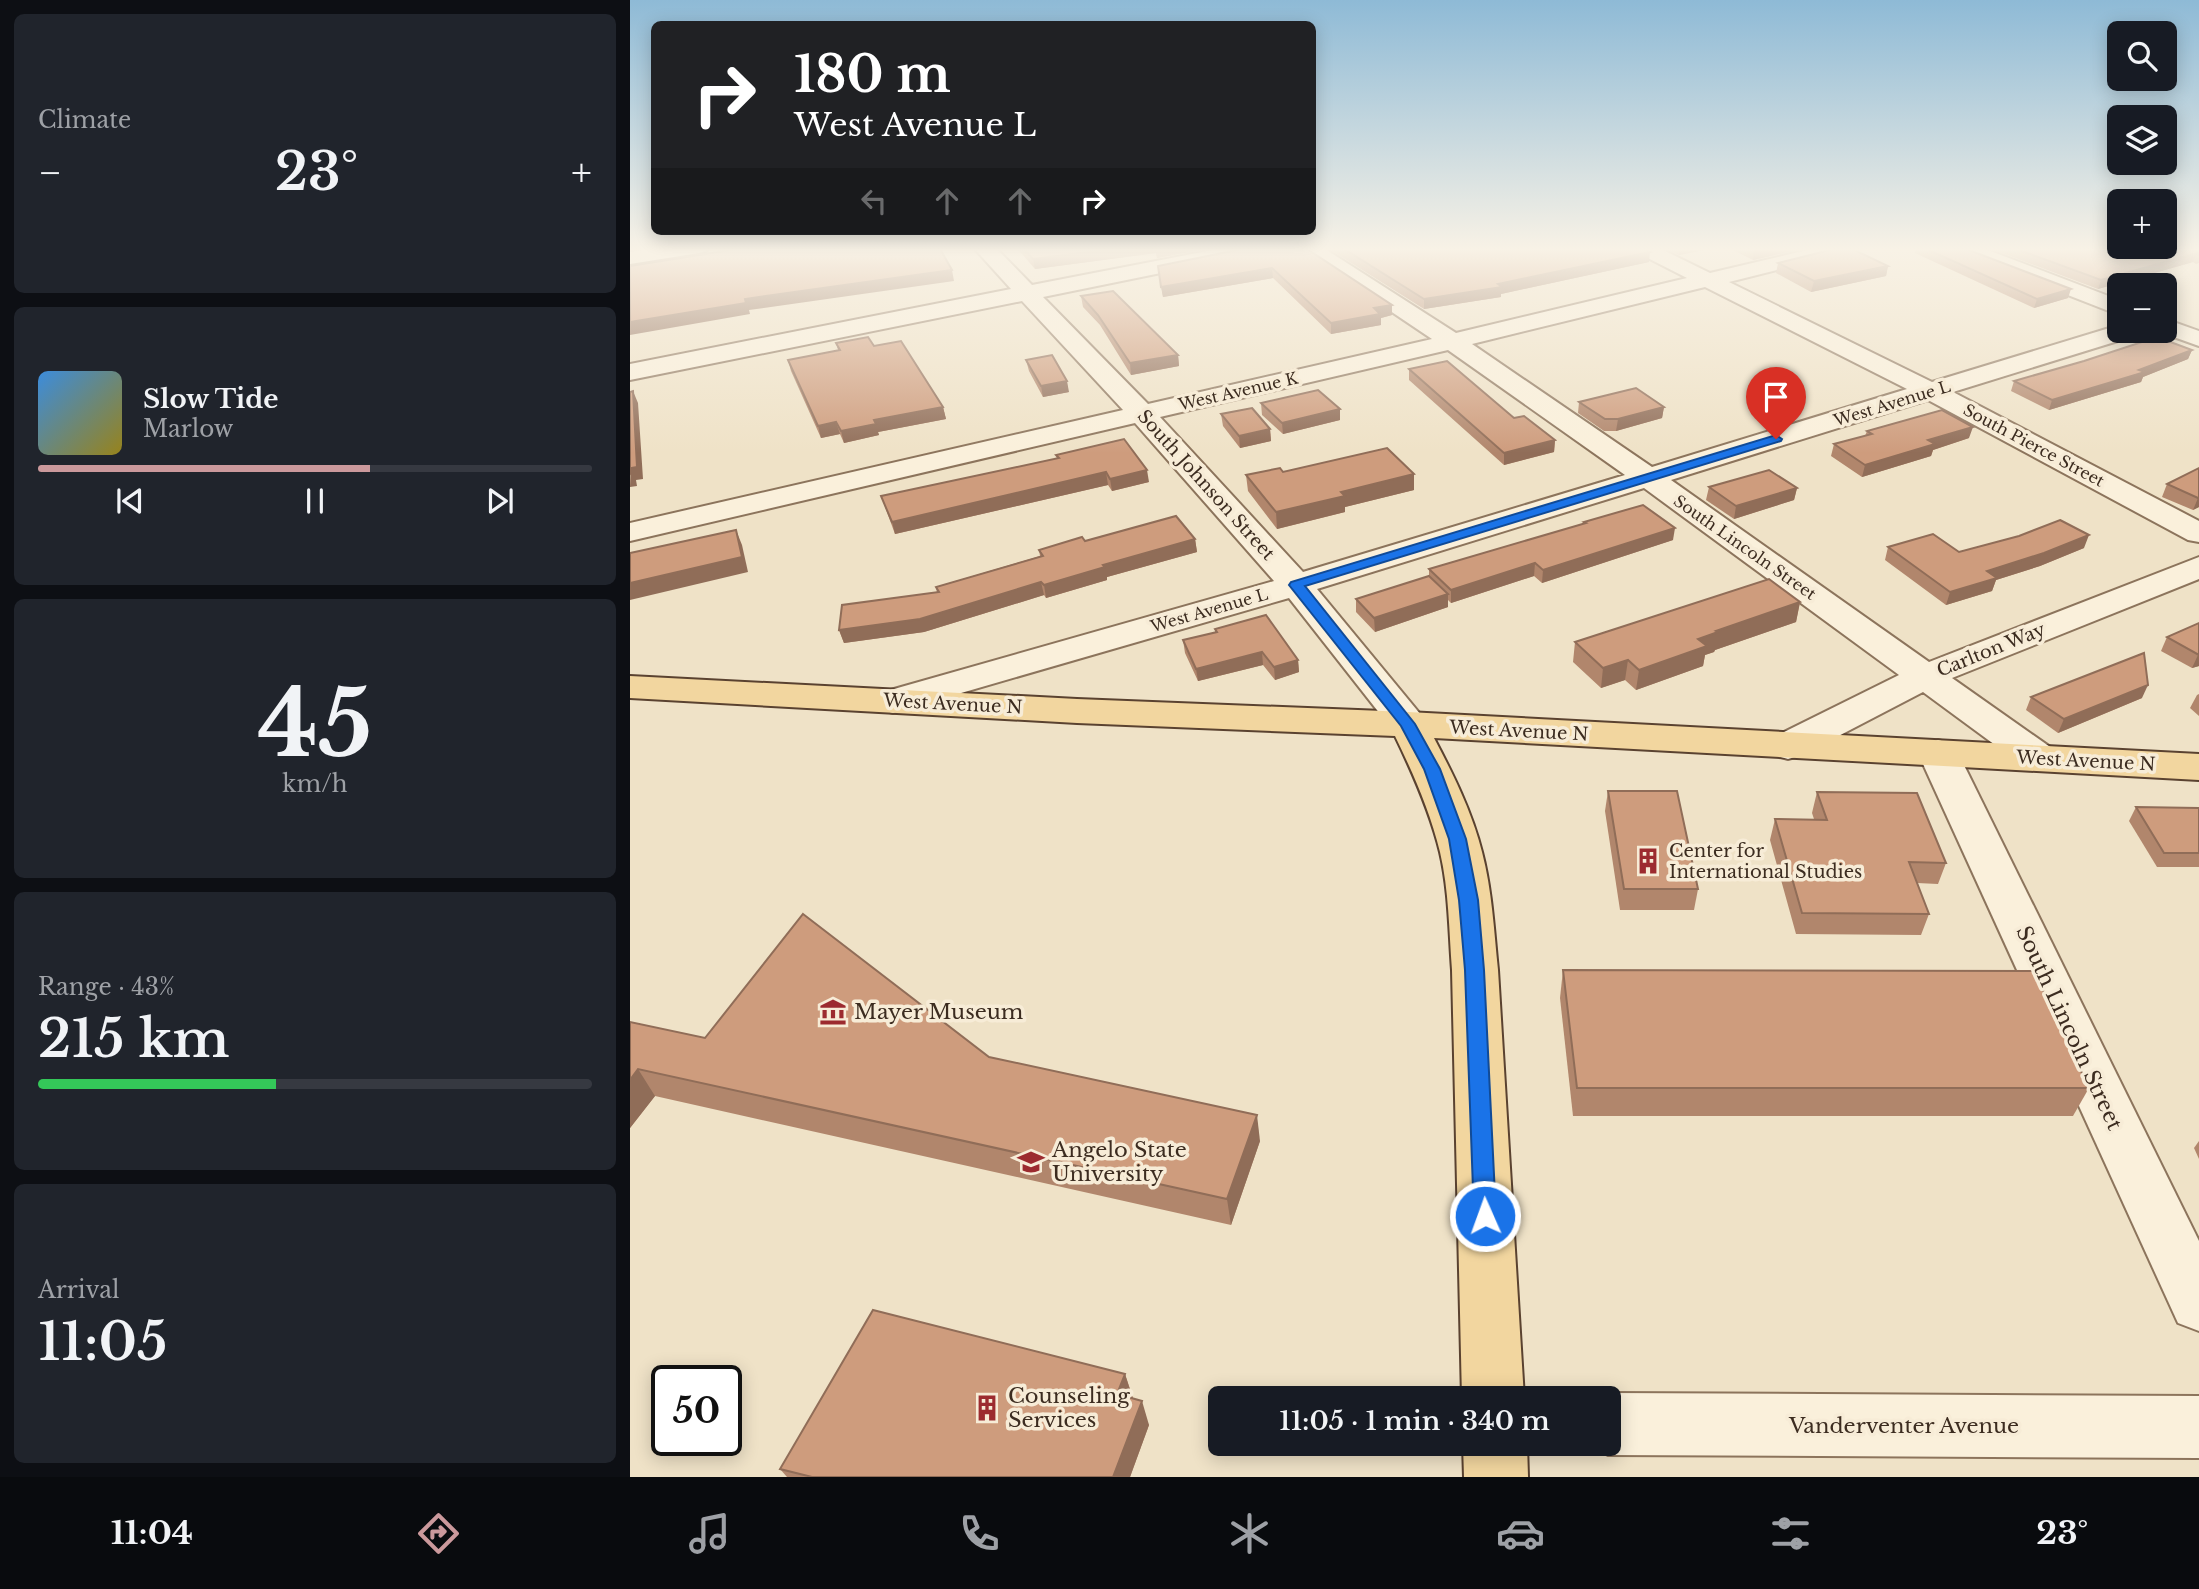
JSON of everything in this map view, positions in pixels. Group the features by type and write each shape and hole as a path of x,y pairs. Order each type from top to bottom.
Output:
{"main road":[{"name":"West Avenue N","path":"630,687 1408,724 2199,766"},
{"name":"South Johnson Street","path":"1408,724 1432,769 1458,839 1468,900 1475,970 1492,1386"},
{"path":"1495,1456 1496,1477"}],"street":[{"path":"630,372 918,316"},
{"name":"South Johnson Street","path":"1050,316 1296,585 1408,724"},
{"name":"South Lincoln Street","path":"1416,316 1772,565 2039,758"},
{"name":"West Avenue K","path":"630,532 1559,316"},
{"name":"South Pierce Street","path":"1780,316 1931,391 2199,533"},
{"path":"2177,331 2199,339"},
{"name":"West Avenue L","path":"893,701 1296,585 2107,337"},
{"name":"Carlton Way","path":"1788,746 1924,676 2199,567"},
{"name":"South Lincoln Street","path":"1938,753 2199,1303"},
{"name":"Vanderventer Avenue","path":"1621,1424 2199,1427"}],"building":[{"path":"630,316 667,316 630,322"},
{"path":"1099,316 1138,316 1178,355 1130,363"},
{"path":"1323,316 1370,316 1331,323"},
{"path":"868,337 874,346 901,341 943,407 874,420 876,424 841,431 836,422 818,426 788,360 840,350 836,343"},
{"path":"2139,343 2173,343 2192,350 2139,370 2145,372 2052,400 2014,381"},
{"path":"1052,355 1067,381 1041,386 1026,360"},
{"path":"1447,361 1514,418 1524,416 1555,440 1504,453 1409,369"},
{"path":"1636,388 1664,407 1618,419 1605,419 1579,402"},
{"path":"1318,390 1340,409 1282,423 1261,403"},
{"path":"633,391 637,467 631,468 630,474 630,392"},
{"path":"1252,408 1270,429 1239,436 1221,414"},
{"path":"1942,410 1973,427 1928,440 1935,444 1865,465 1834,444 1872,434 1867,431"},
{"path":"1124,439 1147,470 1110,479 1106,472 892,522 881,496 1059,458 1056,455"},
{"path":"1387,448 1414,474 1341,492 1345,496 1276,512 1246,475 1280,468 1283,472"},
{"path":"2199,468 2198,498 2167,484"},
{"path":"1769,470 1797,488 1736,506 1709,487"},
{"path":"1643,505 1675,528 1543,570 1535,563 1451,590 1429,569 1586,523 1584,522"},
{"path":"1176,516 1195,539 920,619 839,630 842,605 939,592 936,587 1043,556 1039,550 1082,537 1085,541"},
{"path":"2060,520 2089,535 1987,571 1997,578 1950,592 1888,547 1933,534 1959,552 2019,536"},
{"path":"736,530 742,557 630,583 630,553"},
{"path":"1429,576 1448,594 1374,618 1356,599"},
{"path":"1769,579 1800,602 1716,631 1718,632 1698,639 1707,646 1639,670 1628,660 1603,668 1575,642"},
{"path":"1266,615 1298,660 1274,667 1262,652 1196,669 1183,640 1217,632 1215,629"},
{"path":"2199,623 2199,655 2167,637"},
{"path":"2144,653 2148,685 2064,719 2031,697"},
{"name":"Center for International Studies","path":"1608,791 1677,791 1698,889 1624,889"},
{"path":"1817,792 1917,793 1946,863 1909,862 1929,914 1802,913 1775,819 1827,820"},
{"path":"2136,807 2199,808 2199,853 2164,853"},
{"name":"Mayer Museum","path":"803,914 989,1057 1257,1115 1227,1199 638,1069 630,1080 630,1022 705,1038"},
{"path":"1563,970 2034,971 2089,1088 1577,1088"},
{"name":"Counseling Services","path":"873,1310 1125,1374 1117,1394 1142,1401 1113,1477 812,1477 780,1469"}],"place":[{"name":"Center for International Studies","path":"1648,861"},
{"name":"Mayer Museum","path":"833,1012"},
{"name":"Angelo State University","path":"1031,1162"},
{"name":"Counseling Services","path":"987,1408"}],"route":[{"path":"1485,1216 1475,970 1458,839 1432,769 1408,724 1296,585 1776,439"}]}
